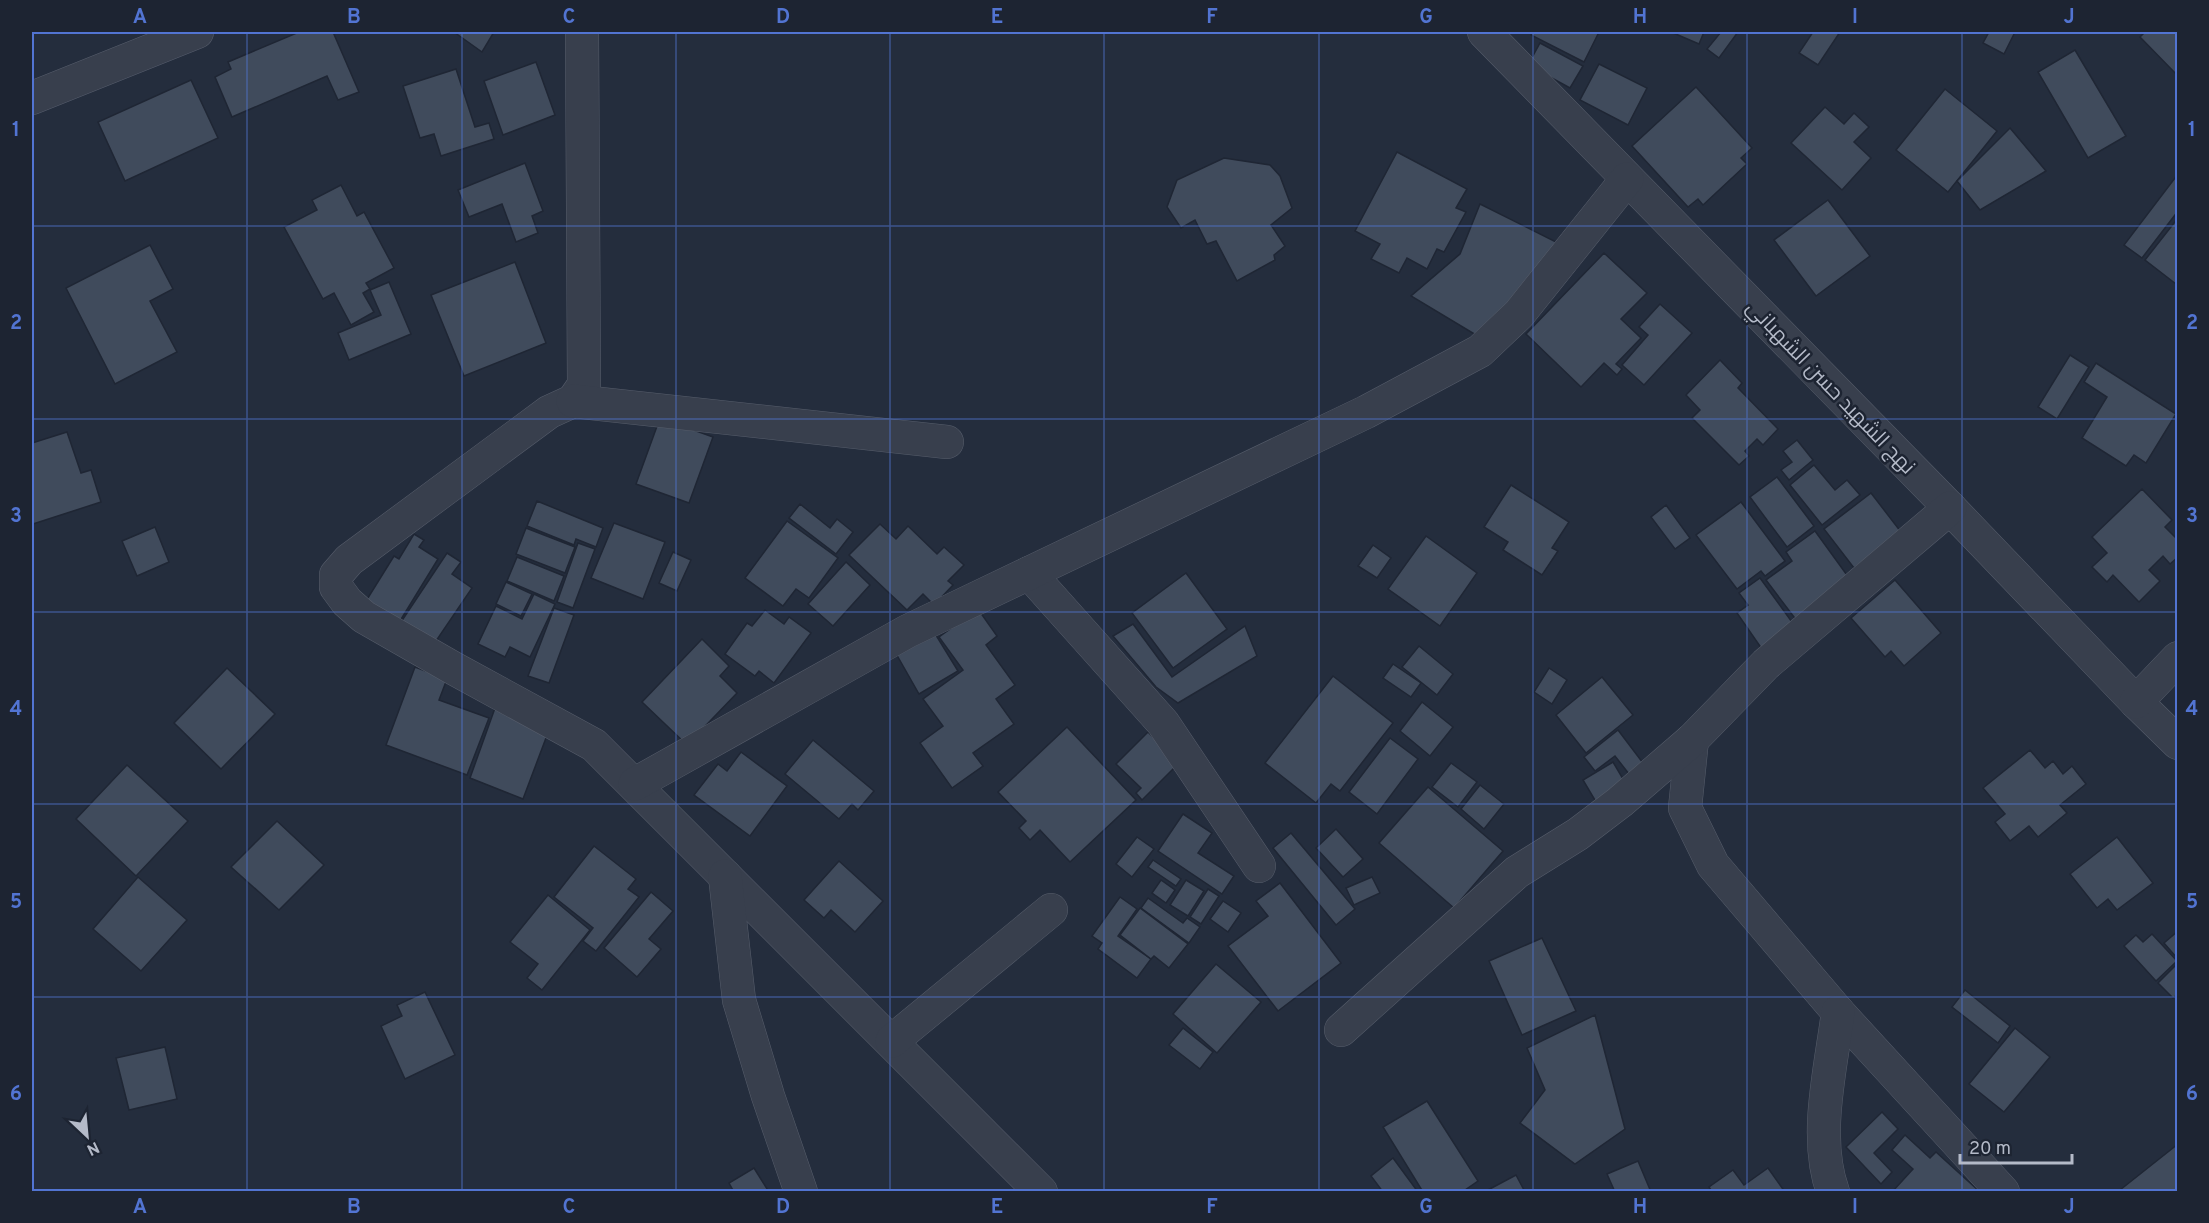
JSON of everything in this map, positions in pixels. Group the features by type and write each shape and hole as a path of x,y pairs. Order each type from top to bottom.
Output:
{"street":[{"path":"32,98 197,32"},
{"path":"573,402 584,385 582,32"},
{"name":"نهج الشهيد حسن الشهباني","path":"1484,32 2178,743"},
{"path":"634,784 908,631 1366,412 1480,351 1519,314 1627,179"},
{"path":"947,442 573,402 549,412 349,560 336,575 336,587 364,617 594,745 1041,1191"},
{"path":"1341,1030 1517,872 1578,834 1620,802 1692,740 1766,664 1950,508"},
{"path":"1029,573 1163,723 1259,866"},
{"path":"2136,702 2178,657"},
{"path":"1692,740 1685,808 1713,866 1838,1012 2003,1191"},
{"path":"725,876 740,1000 768,1096 801,1191"},
{"path":"892,1041 1051,910"},
{"path":"1833,1191 1829,1178 1823,1131 1838,1012"}],"building":[{"path":"299,32 333,32 359,92 338,100 327,76 232,117 215,77 231,69 228,62"},
{"path":"454,32 494,32 482,52"},
{"path":"1533,32 1599,32 1584,62 1531,35"},
{"path":"1671,32 1704,32 1699,44"},
{"path":"1721,32 1738,32 1719,58 1707,49"},
{"path":"1813,32 1840,32 1818,65 1799,53"},
{"path":"1989,32 2015,32 2004,54 1983,43"},
{"path":"2145,32 2178,32 2178,76 2140,37"},
{"path":"1540,43 1583,66 1570,88 1528,65"},
{"path":"2075,50 2126,136 2088,158 2038,72"},
{"path":"536,62 555,115 503,135 484,81"},
{"path":"1599,64 1647,88 1628,125 1580,100"},
{"path":"456,69 475,127 489,123 494,139 441,156 434,134 420,138 403,86"},
{"path":"191,80 218,138 125,181 98,122"},
{"path":"1696,87 1752,148 1741,158 1747,164 1703,205 1698,199 1688,207 1632,146"},
{"path":"1945,89 1997,131 1948,192 1896,150"},
{"path":"1825,107 1844,124 1854,113 1869,127 1854,142 1871,158 1842,190 1791,143"},
{"path":"2010,128 2046,171 1980,210 1957,181"},
{"path":"1397,152 1467,189 1456,208 1466,212 1444,252 1437,249 1427,269 1407,258 1399,273 1371,259 1380,244 1355,231"},
{"path":"1224,158 1270,165 1280,176 1292,208 1271,225 1285,246 1274,255 1275,260 1237,281 1216,241 1207,244 1195,220 1181,228 1167,207 1177,180"},
{"path":"525,163 543,211 532,216 538,233 516,242 502,204 469,217 458,190"},
{"path":"2178,174 2178,211 2142,258 2124,245"},
{"path":"341,185 357,216 364,212 394,268 366,283 370,289 363,293 374,312 351,325 334,293 323,299 284,227 317,210 312,200"},
{"path":"1828,200 1870,256 1816,296 1774,240"},
{"path":"1480,204 1562,245 1481,338 1411,296 1460,254"},
{"path":"2178,218 2178,281 2176,284 2145,260"},
{"path":"150,245 173,289 150,301 177,352 115,384 66,288"},
{"path":"1604,253 1647,293 1621,319 1641,338 1616,364 1622,369 1617,375 1604,363 1581,387 1526,334"},
{"path":"515,262 546,343 464,376 431,295"},
{"path":"389,282 411,334 349,360 338,333 381,315 370,290"},
{"path":"1660,304 1692,333 1644,385 1622,365 1648,335 1639,327"},
{"path":"2070,355 2089,367 2057,419 2038,407"},
{"path":"1720,360 1742,383 1738,388 1778,429 1763,445 1757,439 1745,451 1749,456 1739,465 1692,418 1700,410 1686,395"},
{"path":"2096,363 2176,414 2146,463 2134,455 2126,466 2082,438 2107,397 2084,382"},
{"path":"660,418 713,437 689,503 636,484"},
{"path":"67,432 81,473 91,470 101,502 33,524 32,443"},
{"path":"1797,440 1813,460 1789,480 1781,470 1792,462 1783,451"},
{"path":"1814,465 1835,490 1847,480 1860,495 1822,525 1790,485"},
{"path":"1777,477 1814,526 1787,547 1750,497"},
{"path":"1511,485 1569,522 1552,548 1558,551 1542,575 1503,550 1508,542 1484,527"},
{"path":"2142,489 2172,520 2165,527 2178,540 2178,557 2170,564 2163,556 2149,570 2160,581 2139,602 2113,575 2107,582 2092,567 2107,553 2092,537"},
{"path":"1871,493 1901,532 1854,568 1824,529"},
{"path":"537,501 603,528 596,547 576,539 574,545 527,526"},
{"path":"1741,502 1785,561 1765,576 1761,571 1737,589 1696,535"},
{"path":"800,504 830,528 837,519 853,532 836,554 789,518"},
{"path":"1666,505 1690,538 1675,549 1651,517"},
{"path":"787,521 838,558 809,598 796,589 783,606 745,578"},
{"path":"614,523 665,542 643,599 591,578"},
{"path":"880,524 896,539 908,526 937,554 944,547 964,565 948,581 953,585 934,605 923,594 907,610 849,555"},
{"path":"155,527 169,562 137,576 122,541"},
{"path":"526,528 575,547 565,573 516,554"},
{"path":"1815,531 1852,582 1797,621 1766,580 1792,561 1786,552"},
{"path":"414,534 424,540 419,547 438,559 400,621 366,601 394,556 399,559"},
{"path":"1426,536 1477,573 1440,626 1388,589"},
{"path":"578,543 595,549 573,608 557,602"},
{"path":"1373,545 1391,558 1377,578 1358,566"},
{"path":"673,552 691,560 677,591 659,583"},
{"path":"447,553 461,562 452,574 472,588 434,644 401,622"},
{"path":"517,557 564,576 554,601 507,581"},
{"path":"846,562 870,585 833,626 808,604"},
{"path":"1186,573 1227,629 1173,668 1132,613"},
{"path":"1760,578 1797,629 1764,652 1737,613 1748,605 1739,593"},
{"path":"1895,580 1941,633 1904,666 1891,651 1885,657 1851,618"},
{"path":"506,582 532,594 521,616 496,604"},
{"path":"534,594 555,604 530,657 510,647 505,657 478,644 496,606 522,619"},
{"path":"554,608 574,615 549,683 528,676"},
{"path":"978,609 997,636 986,645 1015,685 996,699 1014,724 973,753 983,766 952,788 920,743 943,726 923,699 963,670 939,637"},
{"path":"765,610 784,624 789,617 811,633 774,683 759,671 755,676 725,654 747,623 752,626"},
{"path":"1133,624 1172,677 1245,626 1257,656 1178,703 1156,687 1113,636"},
{"path":"931,627 958,671 919,694 894,650"},
{"path":"702,639 729,666 720,676 737,693 687,745 642,702"},
{"path":"1419,646 1453,674 1437,695 1402,667"},
{"path":"1393,664 1421,683 1411,697 1383,678"},
{"path":"415,667 447,679 439,700 489,718 467,775 386,745"},
{"path":"227,668 275,714 221,769 174,723"},
{"path":"1549,668 1567,680 1552,704 1534,692"},
{"path":"1333,676 1393,723 1340,791 1331,784 1316,803 1265,763"},
{"path":"1602,677 1633,715 1586,753 1556,715"},
{"path":"1422,702 1453,727 1430,756 1400,731"},
{"path":"495,708 549,730 523,799 470,778"},
{"path":"1067,727 1136,800 1070,862 1040,830 1030,840 1019,828 1026,821 998,792"},
{"path":"1618,730 1643,763 1629,774 1615,756 1595,771 1584,757"},
{"path":"1148,732 1179,763 1142,800 1136,793 1141,788 1116,764"},
{"path":"1390,738 1418,759 1377,814 1349,792"},
{"path":"813,740 874,791 858,810 852,804 839,819 785,774"},
{"path":"2030,750 2045,768 2053,761 2063,774 2072,766 2086,784 2060,805 2067,813 2038,837 2029,826 2010,841 1995,822 2005,814 1983,788"},
{"path":"741,752 787,786 750,836 694,795 718,764 727,771"},
{"path":"1613,762 1629,789 1599,807 1583,780"},
{"path":"1451,763 1477,782 1458,807 1432,787"},
{"path":"127,765 188,821 136,876 76,819"},
{"path":"1480,785 1504,804 1484,829 1461,809"},
{"path":"1428,787 1503,851 1454,908 1379,843"},
{"path":"1183,814 1212,833 1198,853 1234,876 1222,894 1158,851"},
{"path":"277,821 324,865 279,910 231,867"},
{"path":"1336,829 1363,859 1343,877 1316,848"},
{"path":"1291,833 1355,909 1336,925 1273,848"},
{"path":"1137,837 1154,849 1132,877 1116,864"},
{"path":"2117,837 2153,883 2117,910 2108,899 2097,908 2070,874"},
{"path":"594,846 636,879 628,889 639,897 596,951 583,941 593,928 554,897"},
{"path":"1153,860 1181,879 1176,886 1148,867"},
{"path":"839,861 883,901 855,932 831,910 824,918 804,900"},
{"path":"138,877 187,920 141,971 93,929"},
{"path":"1372,877 1380,893 1354,905 1346,888"},
{"path":"1161,880 1175,890 1166,903 1152,893"},
{"path":"1186,880 1204,891 1188,916 1170,905"},
{"path":"1280,883 1341,963 1278,1011 1228,946 1268,916 1256,901"},
{"path":"1208,889 1219,896 1201,924 1190,917"},
{"path":"651,892 673,911 649,939 661,949 637,977 604,948"},
{"path":"548,895 590,930 542,990 527,978 538,964 510,942"},
{"path":"1120,897 1137,909 1118,936 1151,959 1137,978 1098,949 1102,943 1092,936"},
{"path":"1148,898 1183,923 1187,918 1200,927 1189,943 1141,908"},
{"path":"1223,901 1241,913 1228,932 1210,919"},
{"path":"1140,908 1188,944 1169,968 1154,956 1151,959 1120,935"},
{"path":"2178,931 2178,958 2177,958 2164,943"},
{"path":"2152,934 2177,961 2156,981 2124,946 2136,935 2143,942"},
{"path":"1542,938 1576,1011 1522,1035 1489,961"},
{"path":"2178,963 2178,994 2173,998 2158,983"},
{"path":"1216,964 1261,1002 1217,1053 1173,1014"},
{"path":"1965,990 2010,1026 1998,1043 1952,1007"},
{"path":"425,992 455,1055 405,1079 381,1026 402,1016 397,1005"},
{"path":"1595,1015 1625,1129 1575,1164 1520,1123 1545,1090 1527,1048"},
{"path":"1183,1028 1213,1052 1200,1069 1169,1045"},
{"path":"2015,1028 2050,1057 2004,1112 1969,1084"},
{"path":"165,1047 177,1099 129,1110 116,1058"},
{"path":"1427,1101 1478,1181 1462,1192 1423,1192 1383,1127"},
{"path":"1882,1112 1898,1129 1874,1153 1892,1172 1881,1184 1846,1147"},
{"path":"1905,1135 1930,1158 1936,1152 1980,1192 1892,1192 1913,1169 1892,1150"},
{"path":"2178,1144 2178,1192 2122,1192 2120,1190"},
{"path":"1393,1158 1418,1192 1383,1192 1371,1176"},
{"path":"1638,1161 1651,1192 1615,1192 1607,1174"},
{"path":"754,1168 769,1192 734,1192 729,1183"},
{"path":"1768,1168 1785,1192 1712,1192 1709,1187 1733,1170 1744,1185"},
{"path":"1516,1175 1525,1192 1486,1192 1486,1191"}]}
